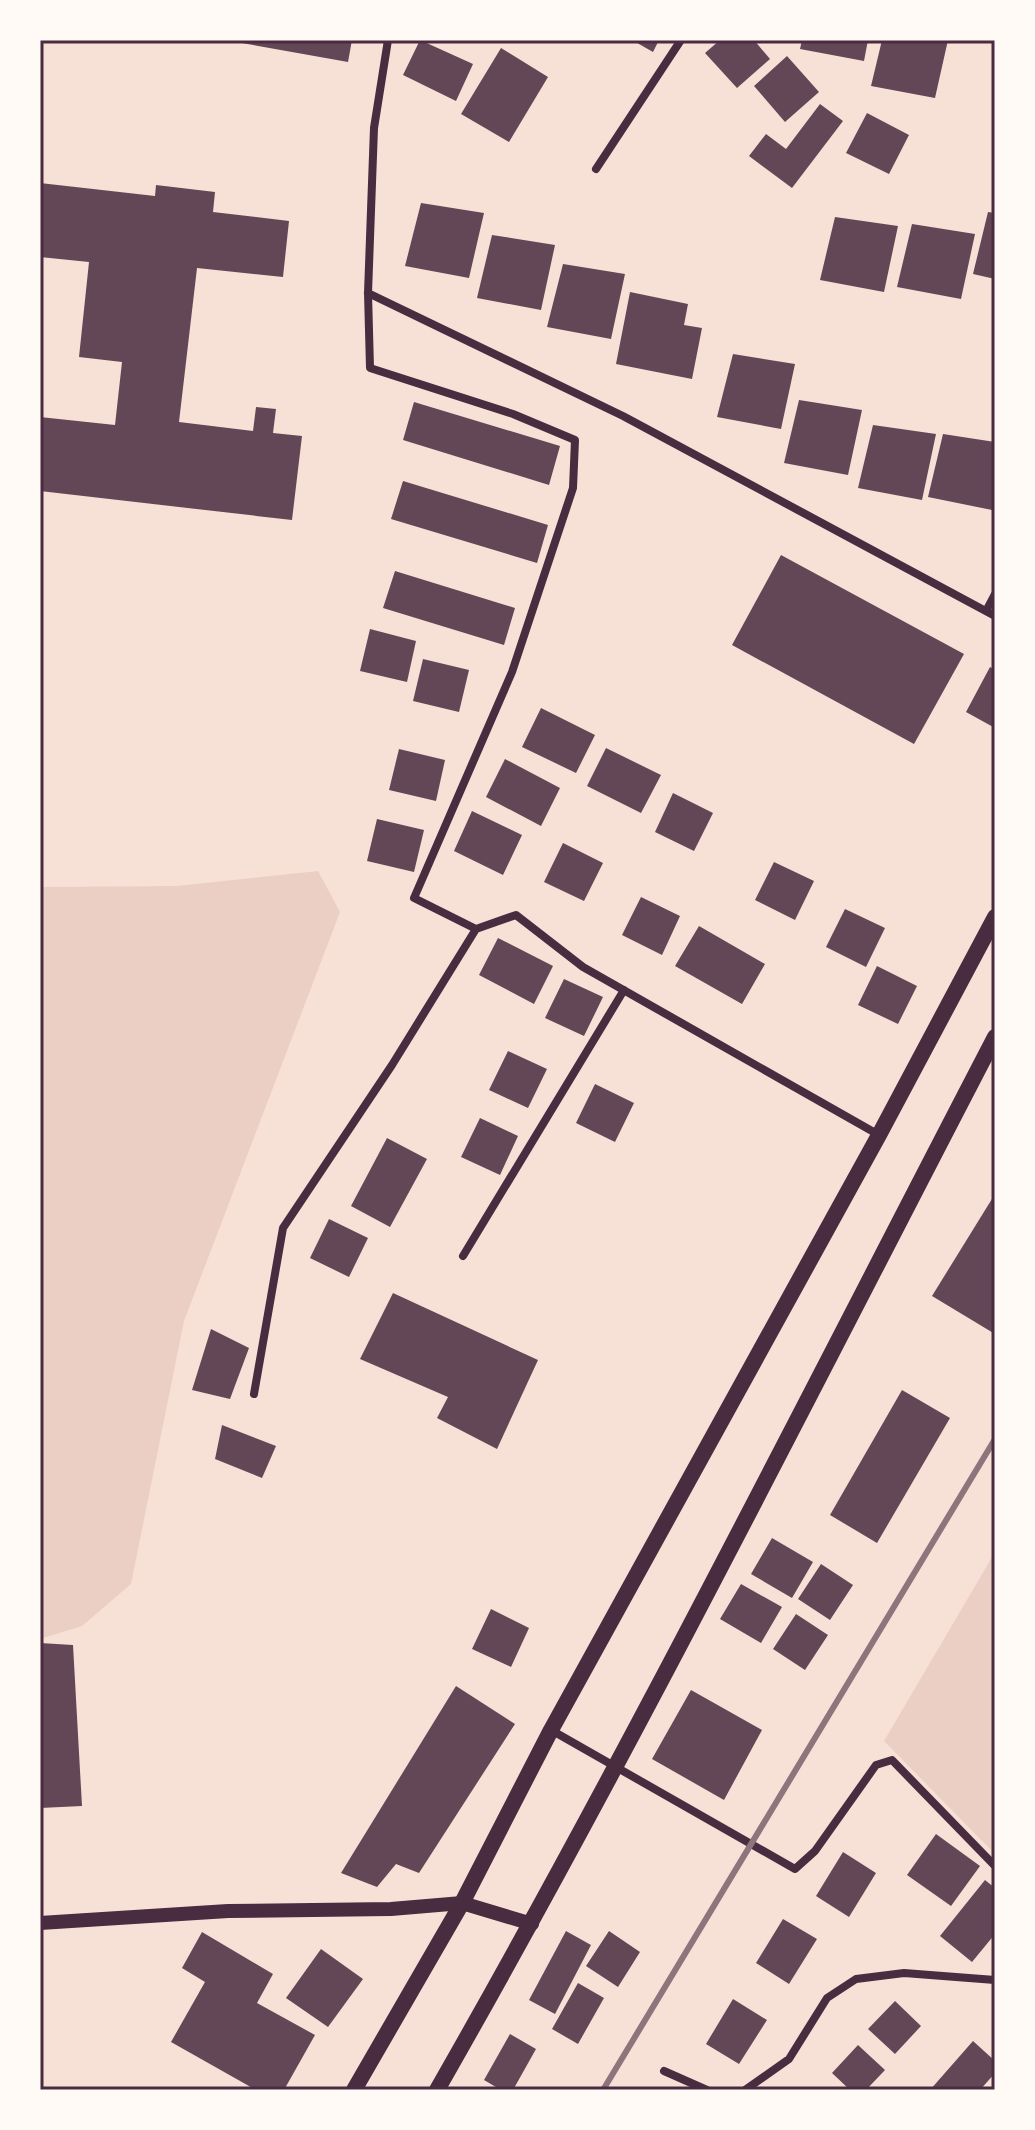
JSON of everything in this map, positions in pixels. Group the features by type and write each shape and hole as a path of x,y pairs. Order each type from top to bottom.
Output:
{"main road":[{"path":"354,2090 462,1903 551,1730 879,1135 995,917"},
{"path":"437,2090 617,1767 995,1037"}],"street":[{"path":"388,40 374,128 368,293 370,368 513,414 575,440 573,488 512,672 414,898 476,929"},
{"path":"596,169 681,40"},
{"path":"368,293 623,416 991,614 995,594"},
{"path":"254,1394 283,1228 392,1065 476,929 516,915 583,967 879,1135"},
{"path":"463,1256 624,990"},
{"path":"551,1730 795,1869 815,1851 876,1765 892,1760 995,1866"},
{"path":"40,1923 228,1911 391,1909 462,1903 532,1924"},
{"path":"745,2090 789,2059 827,1998 856,1979 904,1973 995,1980"},
{"path":"664,2071 707,2090"}],"shaded area":[{"path":"318,871 340,912 184,1321 131,1584 82,1626 40,1639 40,887 177,886"},
{"path":"995,1552 995,1854 884,1741"}],"building":[{"path":"225,40 352,40 348,62"},
{"path":"420,40 473,64 456,101 403,75"},
{"path":"632,40 659,40 653,52"},
{"path":"720,40 754,40 770,59 737,88 705,53"},
{"path":"802,40 868,40 864,61 800,49"},
{"path":"882,40 948,40 935,98 871,86"},
{"path":"501,48 548,77 509,142 461,114"},
{"path":"787,56 819,92 785,122 754,86"},
{"path":"820,104 843,121 792,188 749,156 766,134 786,149"},
{"path":"867,113 909,135 889,174 846,153"},
{"path":"40,183 155,196 156,185 215,192 213,212 289,221 283,277 197,268 179,422 253,431 256,407 276,409 273,433 302,436 292,520 40,491 40,417 115,425 122,362 79,357 89,262 40,257"},
{"path":"421,203 484,213 469,278 405,266"},
{"path":"988,212 995,213 995,279 973,274"},
{"path":"835,217 898,226 884,292 820,280"},
{"path":"912,224 975,234 961,299 897,287"},
{"path":"492,235 555,245 541,310 477,298"},
{"path":"563,264 625,274 611,339 547,327"},
{"path":"630,292 688,304 684,325 702,328 692,379 616,364"},
{"path":"733,354 795,364 781,429 717,417"},
{"path":"799,400 862,410 848,475 784,463"},
{"path":"414,402 560,446 549,485 403,440"},
{"path":"873,425 936,434 922,500 858,488"},
{"path":"943,434 995,442 992,510 928,497"},
{"path":"403,481 548,525 537,563 391,519"},
{"path":"781,555 964,654 914,744 732,645"},
{"path":"395,571 515,608 504,645 383,608"},
{"path":"370,629 416,641 407,682 360,671"},
{"path":"423,659 469,670 459,712 413,701"},
{"path":"990,667 995,670 995,728 966,712"},
{"path":"541,708 595,735 576,773 522,747"},
{"path":"606,748 661,775 641,813 587,786"},
{"path":"399,749 445,760 436,801 389,790"},
{"path":"505,759 560,788 541,826 486,797"},
{"path":"673,793 713,813 694,851 655,832"},
{"path":"472,811 522,835 503,875 454,851"},
{"path":"377,819 424,830 414,872 367,861"},
{"path":"563,843 603,863 584,901 544,882"},
{"path":"774,862 814,881 795,920 755,900"},
{"path":"641,897 680,916 662,955 622,935"},
{"path":"845,909 885,928 866,967 826,947"},
{"path":"699,926 765,964 742,1004 675,966"},
{"path":"498,938 553,966 534,1004 479,975"},
{"path":"877,966 917,986 898,1024 858,1005"},
{"path":"564,979 603,997 584,1036 545,1018"},
{"path":"508,1051 547,1069 528,1108 489,1090"},
{"path":"595,1084 634,1103 615,1142 576,1123"},
{"path":"480,1118 518,1136 500,1175 461,1157"},
{"path":"387,1138 427,1159 390,1227 351,1206"},
{"path":"995,1194 995,1334 932,1296"},
{"path":"329,1219 368,1238 349,1277 310,1258"},
{"path":"393,1293 538,1360 497,1449 437,1418 448,1397 360,1359"},
{"path":"211,1329 249,1348 230,1399 192,1390"},
{"path":"902,1390 950,1418 877,1543 830,1515"},
{"path":"222,1425 276,1446 262,1478 215,1459"},
{"path":"772,1538 813,1562 792,1598 751,1574"},
{"path":"821,1564 853,1585 830,1620 798,1599"},
{"path":"741,1584 782,1607 761,1643 720,1619"},
{"path":"491,1609 529,1628 511,1667 472,1649"},
{"path":"796,1614 828,1635 805,1670 773,1649"},
{"path":"40,1643 73,1645 82,1806 40,1808"},
{"path":"456,1686 515,1724 419,1873 396,1864 377,1887 341,1873"},
{"path":"691,1690 762,1730 724,1800 652,1759"},
{"path":"936,1834 980,1866 951,1906 907,1875"},
{"path":"843,1852 876,1873 849,1917 816,1896"},
{"path":"985,1880 995,1888 995,1934 972,1962 940,1936"},
{"path":"783,1919 817,1939 789,1984 756,1963"},
{"path":"566,1931 591,1945 555,2014 529,2000"},
{"path":"609,1931 640,1952 618,1987 586,1966"},
{"path":"202,1932 273,1974 257,2003 315,2035 284,2090 256,2090 171,2042 205,1982 182,1968"},
{"path":"321,1949 363,1979 328,2027 286,1998"},
{"path":"578,1983 604,1998 578,2044 552,2029"},
{"path":"733,1999 767,2020 739,2064 706,2044"},
{"path":"895,2001 921,2026 895,2054 868,2029"},
{"path":"510,2034 536,2049 513,2090 501,2090 484,2080"},
{"path":"973,2041 995,2061 995,2073 980,2090 930,2090"},
{"path":"858,2045 885,2070 866,2090 850,2090 832,2073"}],"railway":[{"path":"603,2090 995,1439"}]}
